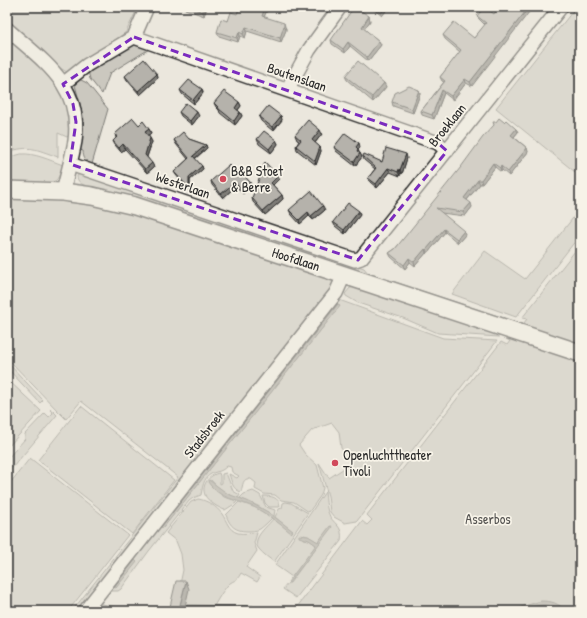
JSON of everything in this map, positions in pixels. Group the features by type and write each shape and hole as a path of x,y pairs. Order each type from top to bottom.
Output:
{"street":[{"path":"63,84 87,65 134,37 147,7"},
{"path":"287,90 309,50 340,7"},
{"name":"Broeklaan","path":"355,260 362,258 562,7"},
{"path":"7,29 49,66 63,84 73,104 76,122 74,142 63,192"},
{"name":"Boutenslaan","path":"134,37 438,143 447,151"},
{"name":"Westerlaan","path":"70,164 355,260"},
{"name":"Hoofdlaan","path":"7,190 63,192 100,197 135,206 580,353"},
{"name":"Stadsbroek","path":"85,611 336,293 344,275"}],"highlighted area":[{"path":"134,37 438,143 447,151 358,260 70,164 76,122 73,104 63,84"}],"green space":[{"path":"7,7 138,7 126,32 72,71 67,72 60,68 7,20"},
{"path":"576,7 580,7 580,176 496,108"},
{"path":"7,37 46,72 62,93 70,116 70,128 69,135 67,137 58,133 58,157 28,148 7,152"},
{"path":"135,44 151,48 110,73 102,94 90,79 88,71"},
{"path":"79,79 87,83 108,109 92,164 84,158 83,151 80,150 84,120 75,85"},
{"path":"21,154 37,156 63,165 59,176 50,184 7,181 7,158"},
{"path":"80,174 343,262 343,267 87,187 78,180 77,176"},
{"path":"7,198 65,199 107,205 333,278 336,284 80,611 72,611 178,477 81,401 66,419 7,358"},
{"path":"580,209 580,235 516,317 452,294 485,251 525,279"},
{"name":"Asserbos","path":"580,249 580,611 294,611 362,521 367,525 372,520 367,515 501,342 507,345 510,341 506,339 509,332 515,327 517,322 523,324 527,319 522,318 575,251"},
{"path":"352,264 364,268 368,273 510,320 512,322 349,270 349,266"},
{"path":"356,287 502,334 499,337 438,333 403,318 358,303 346,296 345,294 350,288"},
{"path":"339,300 443,338 497,341 357,521 345,523 334,517 330,512 328,496 319,463 329,478 352,463 341,448 339,432 332,423 312,430 299,445 305,454 317,465 323,488 321,495 309,512 294,502 281,500 275,495 264,494 255,489 256,483 251,479 246,479 241,492 238,491 233,485 229,474 237,478 239,476 232,472 231,467 227,466 222,470 209,475 203,484 201,495 189,501 121,589 118,591 105,591","holes":["338,304 340,306 163,528 161,527"]},
{"path":"7,362 43,400 40,403 7,368"},
{"path":"7,379 41,411 7,448"},
{"path":"81,406 174,480 132,534 38,460"},
{"path":"51,409 57,415 7,474 7,459 25,439 25,434 45,413 49,417 53,413 50,410"},
{"path":"30,458 128,535 68,611 7,611 7,487"},
{"path":"219,473 220,484 222,483 222,474 226,473 233,491 240,495 238,498 230,495 220,489 211,480 211,486 224,497 237,501 225,510 211,502 206,497 204,491 205,484 209,478"},
{"path":"253,491 260,495 266,507 275,510 274,516 258,506 240,498 244,494"},
{"path":"325,492 328,512 332,520 341,531 341,541 296,598 283,589 288,583 290,583 332,526 318,542 304,535 304,539 309,540 316,545 292,577 275,565"},
{"path":"263,496 276,499 280,506 269,507 265,503"},
{"path":"198,499 212,504 222,514 230,528 235,532 257,533 254,543 257,551 246,567 260,577 257,582 241,573 238,578 229,584 225,589 211,611 184,611 179,589 183,570 181,554 176,541 166,533 191,502"},
{"path":"239,502 256,508 272,518 262,528 257,530 243,531 236,529 231,525 226,515"},
{"path":"283,503 291,503 308,513 274,562 259,549 257,541 258,537 273,519 293,532 275,517 279,509 282,508"},
{"path":"98,603 127,610 115,611 99,607 95,611 88,611"}],"water":[{"path":"338,304 340,306 163,528 161,527"},
{"path":"209,480 228,494 247,501 268,512 293,531 291,533 256,508 224,496 213,488 208,482"},
{"path":"330,526 332,527 289,583 288,582 316,545 309,540 299,537 299,535 308,536 318,542"},
{"path":"135,560 137,562 116,588 114,587"},
{"path":"541,601 555,603 566,611 515,611 521,607"}],"building":[{"path":"188,7 204,7 203,12"},
{"path":"240,7 265,7 262,16 284,23 280,38 246,27 243,34 239,32 237,38 217,32 221,19 228,21 231,12 237,14"},
{"path":"354,7 369,16 362,27 379,41 367,57 348,42 343,49 331,40"},
{"path":"373,7 385,7 381,13"},
{"path":"484,7 494,14 499,7 529,7 470,82 465,79 451,96 442,90 432,115 421,111 445,81 440,77 461,50 443,35 454,22 474,38 486,23 477,16"},
{"path":"144,59 157,74 138,91 125,76"},
{"path":"358,61 384,83 372,97 345,76"},
{"path":"189,80 202,89 193,100 180,90"},
{"path":"409,86 419,90 412,109 392,102 395,93"},
{"path":"224,91 239,102 235,108 240,112 234,121 214,103"},
{"path":"186,103 197,112 190,121 179,112"},
{"path":"268,106 281,116 272,127 259,117"},
{"path":"133,118 139,125 143,121 149,129 145,132 150,138 145,155 152,163 145,169 123,144 119,148 113,141 117,137 115,134"},
{"path":"499,118 504,122 506,120 516,129 511,135 527,148 508,172 501,166 500,168 493,163 481,180 478,180 464,198 471,203 463,212 436,208 464,231 457,239 444,229 414,262 409,258 404,265 389,253 395,249 461,167 483,137 494,125 493,122 496,122"},
{"path":"308,120 320,130 312,140 320,147 315,161 296,146 301,140 295,135"},
{"path":"264,131 276,140 269,149 257,139"},
{"path":"183,132 189,139 206,145 193,156 202,166 189,177 189,188 174,172 189,158 174,140"},
{"path":"345,133 359,143 356,147 358,149 357,151 360,153 354,162 334,147"},
{"path":"386,148 406,154 398,172 388,168 376,184 368,178 376,168 363,156 364,154 382,162"},
{"path":"265,162 278,176 271,183 282,195 263,211 252,198"},
{"path":"229,165 236,173 239,170 250,182 241,190 235,182 221,194 211,181"},
{"path":"311,191 323,206 311,216 308,212 299,220 289,210"},
{"path":"348,203 359,211 344,230 333,222"},
{"path":"176,581 186,581 180,605 253,606 246,611 169,611"}],"place":[{"name":"B&B Stoet & Berre","path":"223,179"},
{"name":"Openluchttheater Tivoli","path":"335,463"}]}
